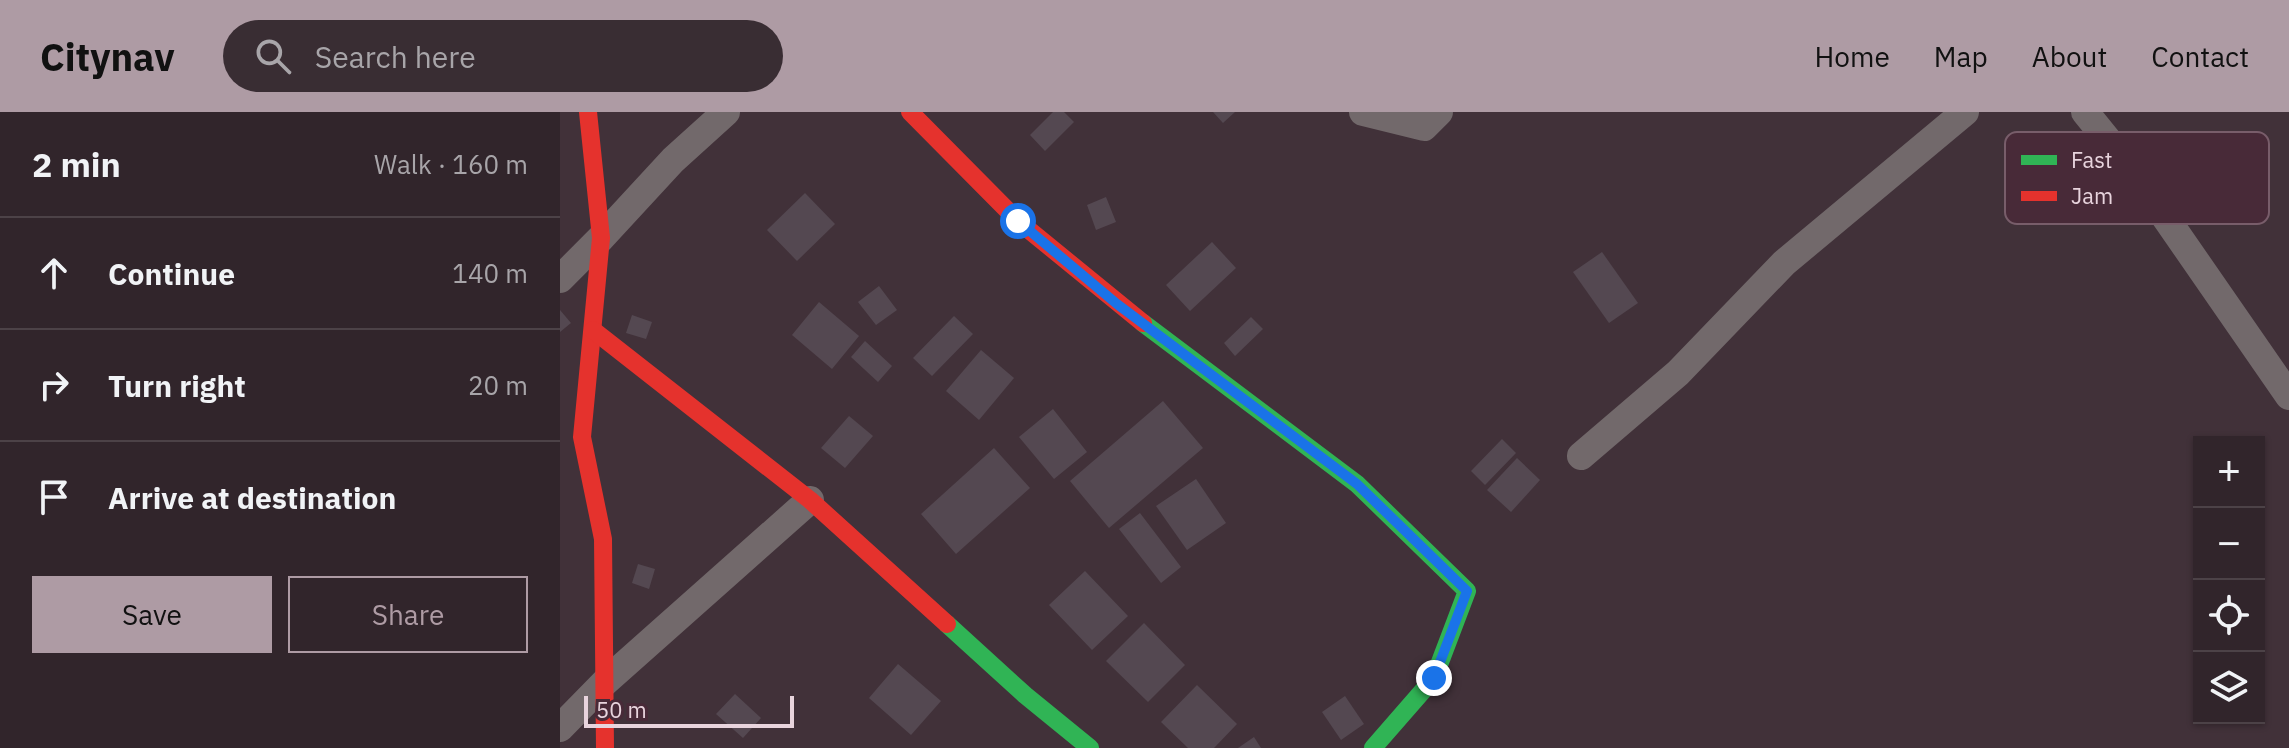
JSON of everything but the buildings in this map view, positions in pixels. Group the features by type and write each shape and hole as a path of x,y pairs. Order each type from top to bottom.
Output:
{"street":[{"path":"588,112 601,238 582,437 603,539 605,748"},
{"path":"560,279 673,160 726,112"},
{"path":"910,112 1018,221 1117,304 1357,484 1467,591 1434,678 1373,748"},
{"path":"1363,112 1424,127 1439,112"},
{"path":"1581,456 1678,373 1784,263 1965,112"},
{"path":"2085,112 2101,132"},
{"path":"2170,224 2289,396"},
{"path":"593,330 810,500 1025,695 1090,748"},
{"path":"560,728 605,682 810,500"}],"traffic: fast":[{"path":"1143,323 1357,484 1467,591 1434,678 1373,748"},
{"path":"947,624 1025,695 1090,748"}],"traffic: jam":[{"path":"588,112 601,238 582,437 603,539 605,748"},
{"path":"910,112 1018,221 1143,323"},
{"path":"593,330 810,500 947,624"}],"route":[{"path":"1018,221 1117,304 1357,484 1467,591 1434,678"}]}
